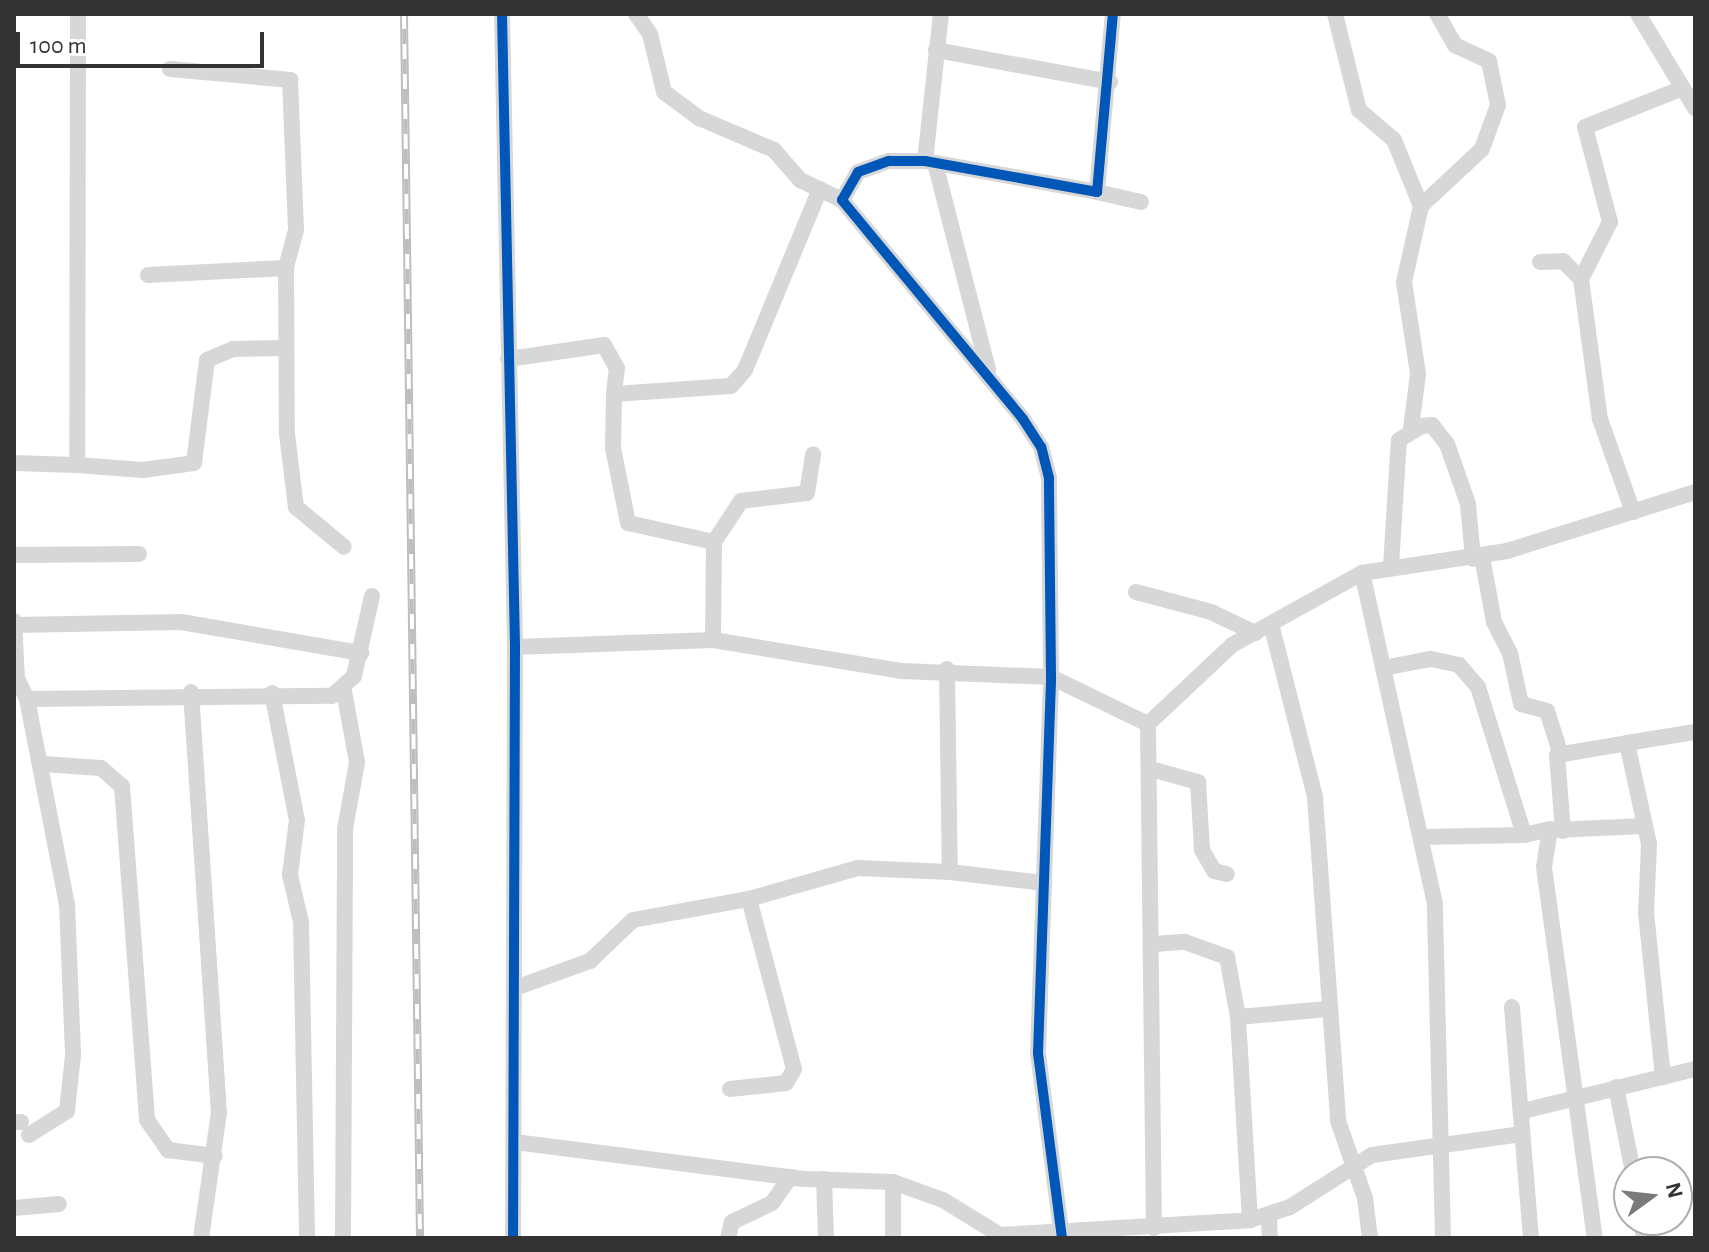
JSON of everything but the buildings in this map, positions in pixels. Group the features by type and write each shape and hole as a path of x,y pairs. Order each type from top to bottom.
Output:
{"street":[{"path":"77,465 78,14"},
{"path":"502,14 515,647 518,987 513,1238"},
{"path":"636,14 650,34 664,92 699,118 774,150 800,180 842,200 990,379 1041,447 1049,478 1051,677 1038,1053 1062,1236"},
{"path":"941,14 930,162 990,379"},
{"path":"1097,192 1110,82 1113,14"},
{"path":"1335,14 1359,110 1394,140 1421,206"},
{"path":"1411,429 1418,374 1404,282 1421,206 1482,149 1498,105 1489,61 1455,45 1437,14"},
{"path":"1638,14 1695,108"},
{"path":"936,50 1110,82"},
{"path":"170,69 290,80 296,230 286,268 286,348 296,507 344,547"},
{"path":"1633,512 1600,419 1581,279 1610,222 1585,127 1683,88"},
{"path":"842,200 870,164 930,162 1141,202"},
{"path":"614,394 731,386 745,370 820,189"},
{"path":"1540,262 1563,261 1581,279"},
{"path":"148,275 286,268"},
{"path":"508,359 604,345 617,368 613,448 628,523 714,542"},
{"path":"14,463 143,470 194,463 207,360 233,349 286,348"},
{"path":"1391,566 1395,460 1399,440 1411,429 1432,425 1447,444 1468,504 1494,622 1510,653 1521,704 1547,711 1560,752 1556,830 1544,867 1578,1093 1595,1238"},
{"path":"713,640 714,542 741,501 807,493 813,454"},
{"path":"1154,1228 1154,944 1148,724 1212,659 1362,573 1391,566 1478,558 1695,492"},
{"path":"14,555 139,554"},
{"path":"1362,573 1435,904 1437,1144 1443,1238"},
{"path":"1136,592 1211,612 1255,633"},
{"path":"343,1238 345,829 357,762 344,691 361,653 372,596"},
{"path":"21,1126 58,1123 72,1077 67,904 43,764 27,699 17,678 14,623 181,622 361,653"},
{"path":"1271,624 1315,797 1338,1121 1370,1238"},
{"path":"515,647 713,640 902,671 947,669 1051,677 1148,724"},
{"path":"1383,668 1445,660 1478,687 1524,835"},
{"path":"947,669 950,872"},
{"path":"27,699 191,692 344,691"},
{"path":"191,692 219,1112 201,1238"},
{"path":"272,693 297,820 290,875 301,922 307,1238"},
{"path":"1560,752 1695,732"},
{"path":"1627,743 1644,826 1663,1077"},
{"path":"43,764 101,768 122,786 147,1120 168,1150 215,1156"},
{"path":"1151,769 1198,782 1202,850 1214,871 1227,874"},
{"path":"1421,837 1524,835 1556,830 1644,826"},
{"path":"518,987 590,961 633,920 749,899 858,868 950,872 1044,883"},
{"path":"730,1089 786,1083 794,1069 749,899"},
{"path":"1154,944 1185,942 1227,957 1238,1017 1250,1220"},
{"path":"1512,1007 1523,1111 1522,1134 1531,1238"},
{"path":"1238,1017 1328,1009"},
{"path":"1523,1111 1578,1093 1695,1069"},
{"path":"1616,1087 1630,1156"},
{"path":"515,1142 790,1177 893,1182 943,1200 987,1234 1062,1236 1154,1228 1178,1232 1250,1220 1269,1215 1351,1165 1437,1144 1522,1134"},
{"path":"728,1238 732,1222 772,1203 790,1177"},
{"path":"824,1179 826,1238"},
{"path":"893,1182 893,1238"},
{"path":"14,1208 59,1204"},
{"path":"1269,1215 1270,1238"}],"railway":[{"path":"404,14 420,1238"}],"cycle path":[{"path":"502,14 515,647 513,1238"},
{"path":"1062,1238 1038,1053 1051,677 1049,478 1041,447 1023,419 842,200 858,172 889,161 925,161 1097,192 1113,14"}]}
